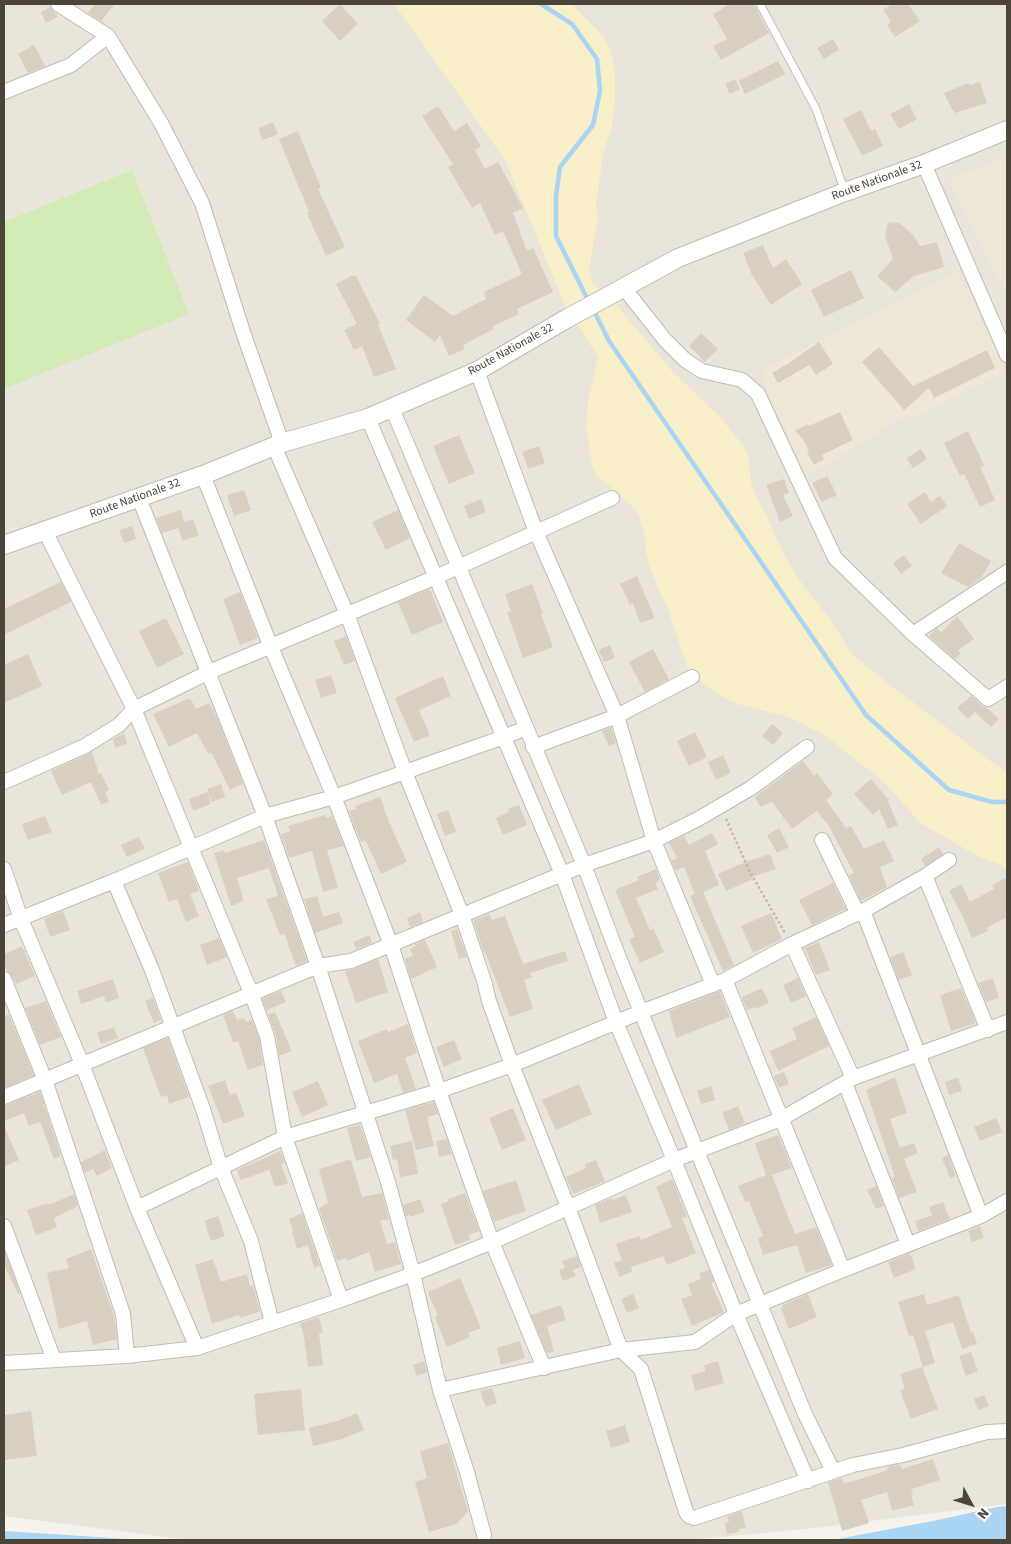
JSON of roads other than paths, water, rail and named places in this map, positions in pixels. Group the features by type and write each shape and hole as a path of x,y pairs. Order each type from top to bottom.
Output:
{"street":[{"path":"58,4 108,36 161,124 202,203 278,444 347,614 405,772 462,915 489,1001 512,1065 568,1207 621,1350 641,1370 686,1512 694,1518 833,1471 903,1455 987,1432 1007,1431"},
{"path":"4,92 71,65 108,36"},
{"name":"Route Nationale 32","path":"4,546 203,475 278,444 368,418 478,370 566,319 678,258 845,192 924,164 1007,130"},
{"path":"924,164 1007,355"},
{"path":"624,288 664,340 685,360 702,371 742,380 758,394 835,558 913,634 988,699 1007,686"},
{"path":"478,370 536,532 617,716 654,841 782,1119 844,1270"},
{"path":"392,408 584,865 641,1012 805,1414 833,1471"},
{"path":"368,418 562,874 616,1022 736,1314 808,1481"},
{"path":"203,475 271,647 334,797 391,945 439,1091 492,1242 544,1368"},
{"path":"139,498 209,672 264,816 318,966 388,1182 413,1274 440,1390 467,1472 484,1535"},
{"path":"4,782 85,746 119,725 134,709 209,672 436,577 612,498"},
{"path":"45,531 134,709 251,993 267,1036 285,1137 341,1300"},
{"path":"913,634 1007,572"},
{"path":"534,746 617,716 692,677"},
{"path":"4,924 21,919 114,881 264,816 334,797 526,728"},
{"path":"4,1097 318,966 351,961 584,865 654,841 751,788 807,747"},
{"path":"822,840 861,912 981,1216"},
{"path":"137,1208 285,1137 439,1091 512,1065 719,982 792,944 861,912 925,876 949,860"},
{"path":"4,868 21,919 82,1064 137,1208 197,1348"},
{"path":"925,876 988,1030"},
{"path":"114,881 152,970 203,1109 221,1168 251,1241 272,1322"},
{"path":"792,944 849,1081 908,1244"},
{"path":"4,979 45,1080 123,1314 127,1356"},
{"path":"4,1363 127,1356 197,1348 341,1300 413,1274 492,1242 674,1160 782,1119 849,1081 1007,1022"},
{"path":"440,1390 621,1350 695,1342 736,1314 981,1216 1007,1201"},
{"path":"4,1226 54,1360"},
{"path":"783,1423 805,1414"}],"lane":[{"path":"760,4 816,109 845,192"}],"water":[{"path":"1007,1506 1007,1540 832,1540 997,1507"},
{"path":"4,1531 127,1539 137,1540 4,1540"}],"waterway":[{"path":"541,4 572,24 597,59 600,91 593,125 560,167 556,196 556,236 589,302"},
{"path":"593,309 609,341 866,715 949,790 992,802 1007,802"}]}
